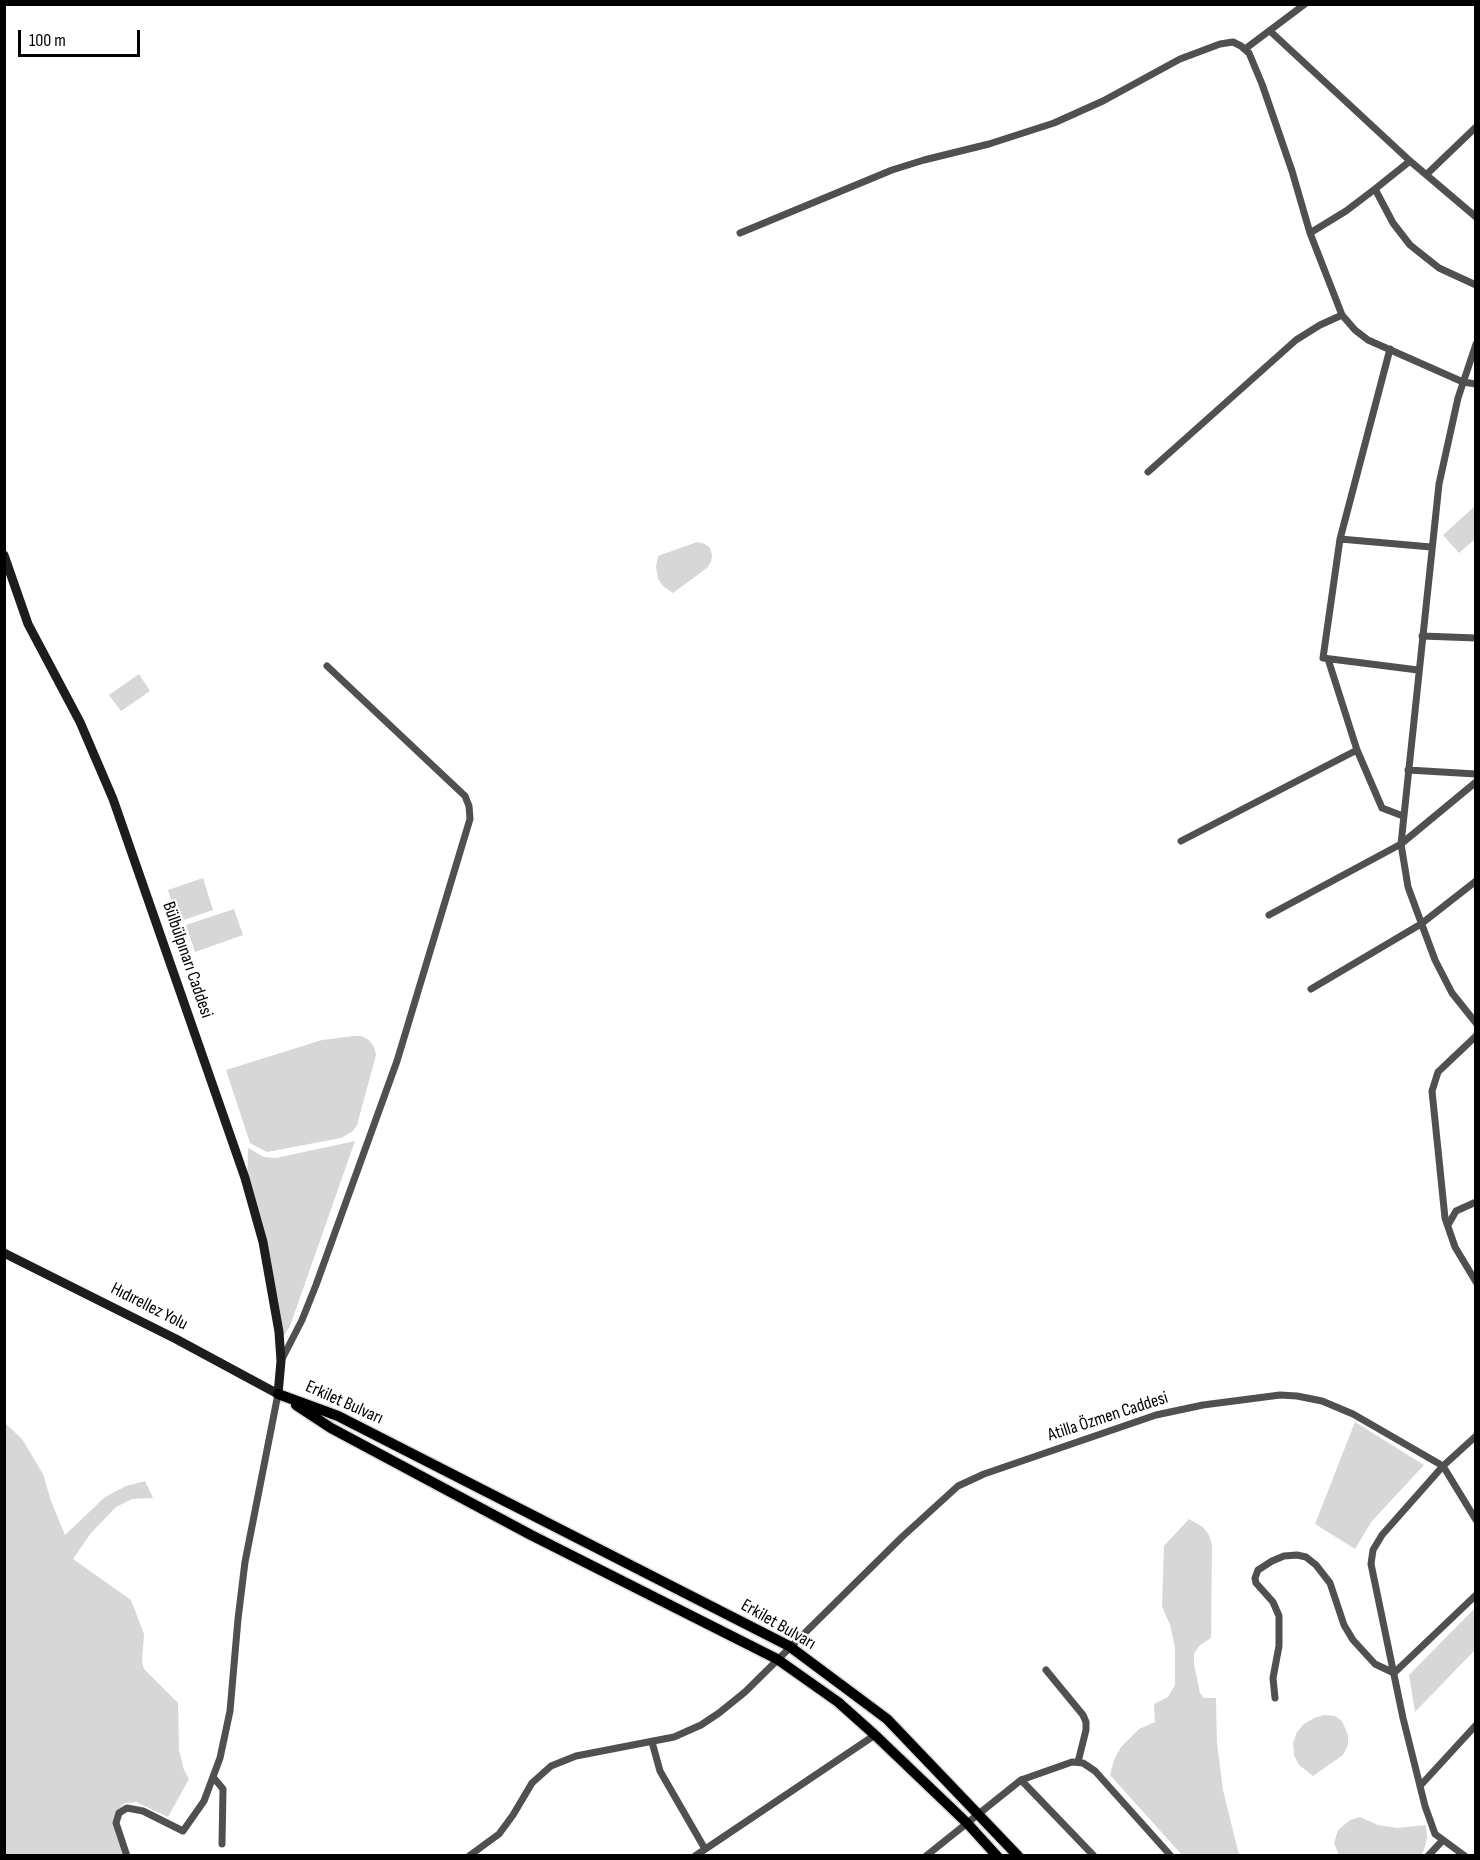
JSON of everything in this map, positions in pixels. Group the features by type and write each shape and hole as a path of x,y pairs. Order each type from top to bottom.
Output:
{"main road":[{"name":"Erkilet Bulvarı","path":"278,1394 338,1416 789,1646 887,1719 1018,1856"},
{"name":"Erkilet Bulvarı","path":"278,1394 331,1428 520,1530 777,1659 838,1702 875,1735 967,1823 997,1856"}],"street":[{"path":"1245,49 1305,4"},
{"path":"1270,31 1410,161 1476,217"},
{"path":"740,233 892,170 997,142 1054,123 1088,109 1164,67 1202,50 1228,42 1237,43 1245,49 1256,68 1273,113 1310,233 1342,315 1361,335 1390,350 1463,382 1476,384"},
{"path":"1427,174 1476,127"},
{"path":"1310,233 1334,219 1410,161"},
{"path":"1375,189 1393,223 1420,254 1439,268 1476,285"},
{"path":"1148,472 1296,340 1342,315"},
{"path":"1476,344 1444,453 1431,547 1401,844 1408,887 1436,960 1452,993 1476,1023"},
{"path":"1390,350 1340,539 1323,658 1418,670"},
{"path":"1340,539 1431,547"},
{"name":"Bülbülpınarı Caddesi","path":"4,555 28,624 80,722 113,799 250,1195 263,1242 276,1312 281,1361 278,1394"},
{"path":"1422,636 1476,638"},
{"path":"1328,659 1356,750 1382,808 1403,816"},
{"path":"281,1361 302,1320 316,1285 397,1061 470,813 465,796 327,666"},
{"path":"1181,841 1356,750"},
{"path":"1408,770 1476,774"},
{"path":"1269,915 1401,844 1476,782"},
{"path":"1311,988 1421,924 1476,881"},
{"path":"1476,1036 1438,1072 1433,1086 1444,1209 1455,1247 1476,1282"},
{"path":"1448,1227 1450,1218 1456,1211 1476,1202"},
{"name":"Hıdırellez Yolu","path":"4,1253 159,1330 278,1394"},
{"path":"127,1856 116,1822 121,1810 127,1808 143,1811 183,1831 204,1801 220,1758 228,1723 245,1562 278,1394"},
{"name":"Atilla Özmen Caddesi","path":"468,1856 499,1834 532,1783 551,1766 576,1756 683,1734 710,1719 745,1692 784,1654 789,1646 902,1537 965,1482 1167,1412 1280,1395 1306,1397 1332,1405 1353,1414 1443,1467 1476,1520"},
{"path":"1465,1856 1435,1834 1402,1718 1372,1570 1373,1550 1382,1534 1443,1467 1476,1436"},
{"path":"1275,1698 1273,1678 1279,1646 1279,1616 1273,1602 1256,1583 1255,1578 1258,1570 1284,1556 1302,1556 1319,1569 1330,1583 1344,1625 1353,1640 1375,1664 1394,1673"},
{"path":"1394,1673 1476,1595"},
{"path":"1046,1670 1083,1715 1086,1722 1078,1762"},
{"path":"1420,1786 1476,1725"},
{"path":"695,1856 875,1735"},
{"path":"652,1742 660,1771 705,1849"},
{"path":"926,1856 1021,1780 1067,1763 1078,1762 1095,1771 1171,1856"},
{"path":"213,1777 223,1789 222,1844"},
{"path":"1021,1780 1094,1856"},
{"path":"1428,1856 1443,1840"}],"shaded area":[{"path":"1475,506 1475,539 1459,553 1443,535"},
{"path":"697,542 710,548 711,562 707,568 673,593 658,579 656,567 658,556"},
{"path":"139,674 150,691 121,711 109,695"},
{"path":"203,878 213,910 178,922 168,890"},
{"path":"234,909 243,935 195,952 186,925"},
{"path":"361,1036 369,1040 376,1055 357,1125 353,1131 341,1138 267,1152 250,1143 226,1070 322,1040"},
{"path":"355,1141 290,1326 279,1344 247,1183 248,1148 264,1157 276,1158"},
{"path":"4,1422 22,1439 43,1474 65,1535 105,1497 126,1486 145,1481 153,1498 132,1499 116,1507 91,1533 73,1559 131,1600 144,1634 142,1662 144,1669 178,1703 179,1750 189,1779 168,1817 136,1802 125,1803 119,1809 117,1813 126,1855 5,1855"},
{"path":"1355,1422 1424,1465 1372,1521 1355,1549 1315,1524"},
{"path":"1189,1519 1203,1527 1212,1545 1211,1638 1199,1646 1194,1654 1194,1664 1200,1693 1204,1698 1216,1698 1217,1743 1223,1790 1239,1855 1182,1855 1110,1775 1121,1747 1139,1729 1155,1722 1154,1704 1168,1697 1175,1685 1175,1647 1170,1625 1162,1606 1164,1546"},
{"path":"1475,1608 1475,1650 1415,1712 1409,1675"},
{"path":"1324,1715 1335,1716 1342,1721 1348,1735 1348,1745 1343,1755 1313,1776 1299,1765 1294,1755 1293,1743 1297,1732 1304,1724"},
{"path":"1360,1817 1378,1825 1397,1828 1426,1825 1427,1838 1424,1850 1421,1855 1339,1855 1334,1843 1338,1830 1350,1820"}]}
